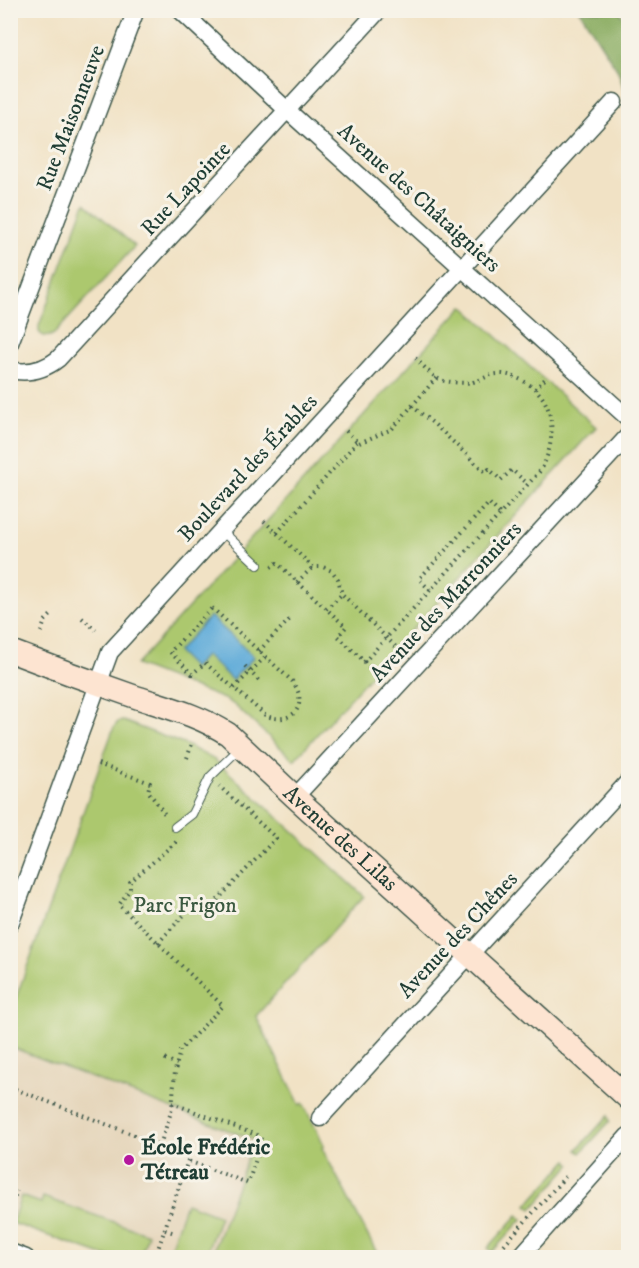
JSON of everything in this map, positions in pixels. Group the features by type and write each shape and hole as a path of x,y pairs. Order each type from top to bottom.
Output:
{"street":[{"name":"Rue Maisonneuve","path":"10,343 136,10"},
{"name":"Avenue des Châtaigniers","path":"180,10 288,111 628,418"},
{"name":"Rue Lapointe","path":"10,370 36,371 56,361 379,10"},
{"name":"Boulevard des Érables","path":"10,924 110,652 614,102"},
{"name":"Avenue des Marronniers","path":"295,797 628,436"},
{"name":"Avenue des Lilas","path":"10,651 203,719 228,734 628,1098"},
{"name":"Avenue des Chênes","path":"320,1118 628,782"},
{"path":"519,1257 628,1136"},
{"path":"10,1252 26,1257"}],"lane":[{"path":"221,530 258,565"},
{"path":"175,827 192,814 210,777 241,746"}],"path":[{"path":"364,662 528,484 544,465 551,441 552,422 548,406 535,389 506,374 490,374 471,383 440,380 413,356"},
{"path":"462,375 463,382"},
{"path":"277,533 357,442 392,429 437,377"},
{"path":"535,389 546,378"},
{"path":"412,406 485,472 489,469 501,480 512,470 528,484"},
{"path":"346,431 357,442"},
{"path":"430,590 418,579 489,503 500,514"},
{"path":"264,521 313,567"},
{"path":"277,563 346,627 338,636 376,673"},
{"path":"297,582 313,567 323,567 332,571 338,579 342,594 398,649"},
{"path":"326,609 342,594"},
{"path":"308,600 312,596"},
{"path":"212,608 265,657 292,681 298,690 299,703 295,711 282,720 273,720 265,715 205,663 192,674 170,652 212,608"},
{"path":"41,632 45,621 51,615"},
{"path":"82,618 96,630"},
{"path":"259,651 290,619"},
{"path":"234,688 265,657"},
{"path":"245,666 259,681"},
{"path":"187,758 192,744"},
{"path":"98,764 150,783 147,791 175,827 176,842 130,882 130,889 119,905 223,1006 180,1050 172,1103 160,1145"},
{"path":"210,777 276,838 210,909"},
{"path":"158,943 198,900 219,914"},
{"path":"195,903 213,920"},
{"path":"165,1059 177,1064"},
{"path":"10,1087 189,1157 155,1257"},
{"path":"172,1103 259,1136 262,1141 248,1184 188,1161"},
{"path":"492,1257 569,1172"},
{"path":"10,1208 17,1191"},
{"path":"165,1230 176,1233"}],"shaded area":[{"name":"École Frédéric Tétreau","path":"10,1047 254,1140 211,1257 108,1257 11,1222"}],"green space":[{"path":"580,11 619,11 628,24 628,102 618,71"},
{"path":"85,203 135,246 55,333 45,336 39,332 39,326"},
{"path":"463,306 596,427 294,760 233,704 136,665"},
{"name":"Parc Frigon","path":"123,721 186,745 215,760 364,896 256,1016 300,1105 303,1103 324,1145 322,1148 379,1257 211,1257 254,1140 11,1047 10,1014 114,727 118,722"},
{"path":"608,1116 610,1121 581,1153 577,1150"},
{"path":"568,1160 571,1164 532,1209 527,1205"},
{"path":"21,1196 41,1203 43,1197 148,1234 140,1257 108,1257 12,1223"},
{"path":"186,1203 220,1216 205,1257 167,1257"},
{"path":"518,1215 522,1219 492,1252 488,1248"}],"water":[{"path":"210,616 254,657 232,680 206,655 193,668 177,652"}],"place":[{"name":"École Frédéric Tétreau","path":"129,1160"}]}
